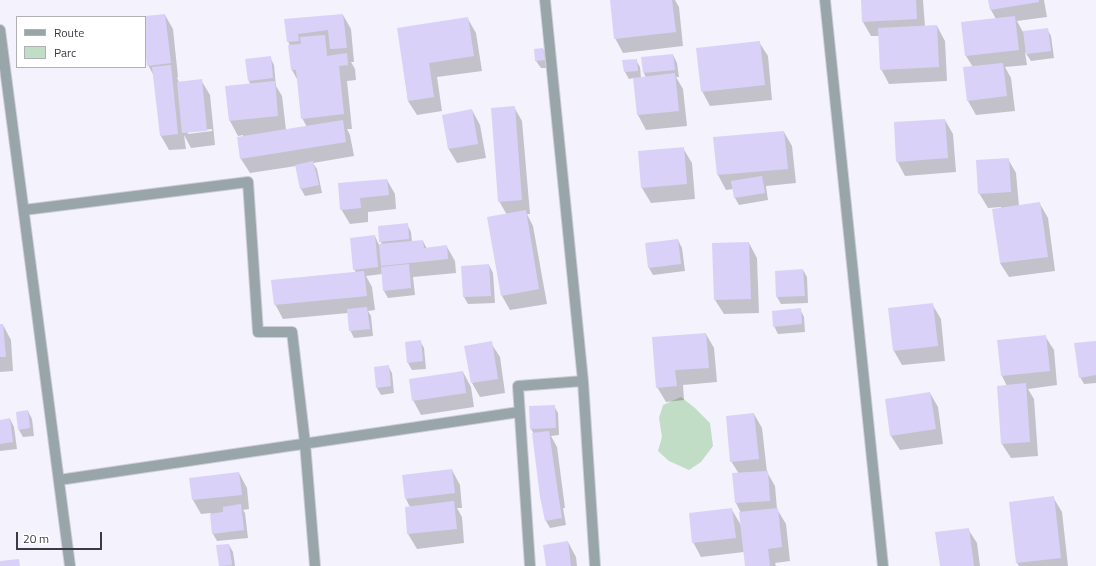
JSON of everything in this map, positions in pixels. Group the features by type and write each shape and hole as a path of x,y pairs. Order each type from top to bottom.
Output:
{"street":[{"path":"546,0 583,381 595,566"},
{"path":"826,0 883,566"},
{"path":"0,30 70,566"},
{"path":"24,210 248,182 258,332 292,332 305,443 316,566"},
{"path":"530,566 518,386 583,381"},
{"path":"59,480 519,412"}],"green space":[{"path":"681,397 710,423 713,446 701,462 689,470 669,461 658,451 662,437 659,418 663,405"}],"building":[{"path":"610,0 672,0 676,32 614,39"},
{"path":"861,0 916,0 917,19 862,22"},
{"path":"988,0 1039,0 1039,2 990,10"},
{"path":"165,14 171,63 147,66 145,16"},
{"path":"343,14 347,48 330,49 328,30 298,34 299,41 287,42 284,19"},
{"path":"1015,16 1019,50 965,56 961,22"},
{"path":"468,17 474,56 429,63 434,97 408,101 397,28"},
{"path":"937,25 939,67 880,70 878,28"},
{"path":"1048,28 1051,51 1026,54 1023,31"},
{"path":"325,35 327,56 347,53 348,65 339,66 344,114 301,119 296,70 291,70 288,45 301,44 300,37"},
{"path":"760,41 765,85 701,92 696,48"},
{"path":"543,48 545,60 535,61 534,49"},
{"path":"673,54 675,70 643,73 641,57"},
{"path":"271,56 273,78 248,81 245,59"},
{"path":"637,59 638,71 624,72 622,60"},
{"path":"1003,63 1007,96 967,101 963,67"},
{"path":"171,65 178,134 160,136 152,67"},
{"path":"675,73 679,111 637,115 633,78"},
{"path":"202,79 207,131 182,133 177,82"},
{"path":"275,81 278,116 229,121 225,86"},
{"path":"515,106 522,200 498,202 491,108"},
{"path":"472,109 478,144 448,149 442,115"},
{"path":"945,119 948,158 896,162 894,122"},
{"path":"343,120 346,142 240,159 237,137"},
{"path":"784,131 788,169 717,175 713,137"},
{"path":"684,147 687,184 641,188 638,151"},
{"path":"1009,158 1011,192 978,194 976,160"},
{"path":"313,161 319,185 300,189 295,165"},
{"path":"762,176 765,193 734,198 731,181"},
{"path":"387,179 389,195 360,198 361,208 340,210 338,183"},
{"path":"1040,202 1048,257 1000,263 992,209"},
{"path":"526,210 539,289 501,296 487,217"},
{"path":"408,223 409,239 379,242 378,226"},
{"path":"375,235 378,267 353,270 350,238"},
{"path":"678,239 681,264 648,268 645,243"},
{"path":"423,240 424,248 447,245 448,259 381,266 379,244"},
{"path":"749,242 751,299 714,300 712,243"},
{"path":"409,264 411,288 383,291 381,267"},
{"path":"489,264 491,296 463,297 461,266"},
{"path":"803,269 805,296 776,297 775,271"},
{"path":"364,271 367,296 274,305 271,280"},
{"path":"933,303 938,346 893,351 888,308"},
{"path":"367,307 370,329 349,331 347,309"},
{"path":"801,308 802,324 773,327 772,311"},
{"path":"0,324 3,324 6,357 0,357"},
{"path":"706,333 709,368 675,370 677,386 656,388 652,337"},
{"path":"1046,335 1050,371 1001,376 997,340"},
{"path":"421,340 423,361 407,363 405,342"},
{"path":"492,341 498,379 471,383 464,346"},
{"path":"1096,341 1096,375 1079,378 1074,343"},
{"path":"389,365 391,386 376,388 374,367"},
{"path":"463,371 466,393 412,401 409,379"},
{"path":"1026,383 1030,442 1001,444 997,386"},
{"path":"930,392 936,429 890,436 885,399"},
{"path":"555,405 556,428 530,429 529,406"},
{"path":"28,410 30,428 18,430 16,412"},
{"path":"754,413 759,459 730,462 726,416"},
{"path":"10,418 13,442 0,444 0,420"},
{"path":"549,431 562,518 545,521 540,497 532,433"},
{"path":"452,469 455,493 405,499 402,475"},
{"path":"768,471 770,501 735,503 732,473"},
{"path":"239,472 242,495 192,500 189,478"},
{"path":"1054,496 1061,558 1016,563 1009,502"},
{"path":"454,501 457,529 407,534 405,507"},
{"path":"241,504 244,530 212,534 210,514 223,512 223,507"},
{"path":"732,508 736,538 692,543 689,513"},
{"path":"778,508 782,547 768,549 770,566 745,566 739,512"},
{"path":"969,528 974,566 940,566 935,532"},
{"path":"568,541 571,566 546,566 543,545"},
{"path":"229,544 232,565 219,566 216,545"},
{"path":"19,559 20,566 0,566 0,561"}]}
